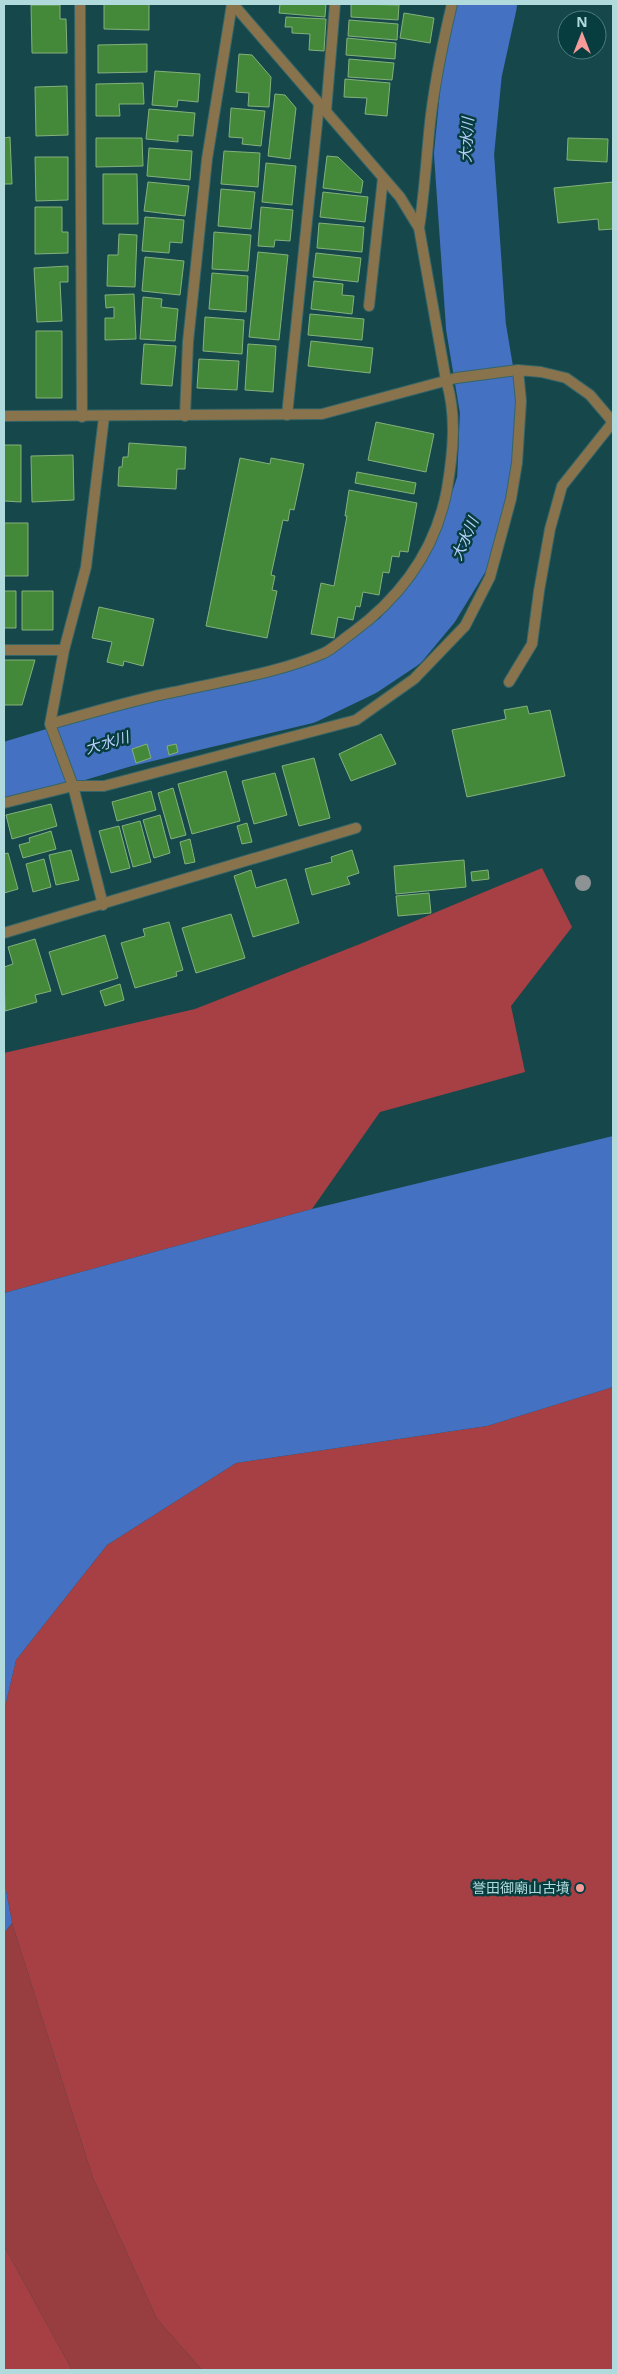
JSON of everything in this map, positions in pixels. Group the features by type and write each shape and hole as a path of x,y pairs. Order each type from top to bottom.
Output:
{"street":[{"path":"80,4 82,417"},
{"path":"50,724 157,695 248,676 293,664 325,652 368,621 391,600 413,572 432,541 444,502 452,449 451,379 419,228 400,197 232,4"},
{"path":"185,416 188,342 206,160 232,4"},
{"path":"287,415 335,4"},
{"path":"419,228 426,183 429,132 440,59 452,4"},
{"path":"368,306 383,178"},
{"path":"4,416 104,417 322,414 451,379 512,371 541,372 566,378 590,395 613,422 562,486 550,529 532,644 509,682"},
{"path":"4,803 73,786 104,786 356,720 414,679 465,626 490,577 511,499 517,463 521,401 512,371"},
{"path":"102,905 73,786 50,724 64,650 86,567 104,417"},
{"path":"4,650 64,650"},
{"path":"4,933 356,828"}],"shaded area":[{"path":"542,868 572,927 511,1006 525,1072 380,1112 312,1209 4,1293 4,1053 195,1009 360,944"},
{"path":"613,1387 613,2370 202,2370 157,2319 93,2178 12,1923 4,1879 4,1711 16,1660 107,1545 236,1463 487,1426"},
{"path":"12,1923 93,2178 157,2319 202,2370 72,2370 4,2246 4,1933"},
{"path":"4,2246 72,2370 4,2370"}],"water":[{"path":"613,1136 613,1387 487,1426 236,1463 107,1545 16,1660 4,1711 4,1293 312,1209"},
{"path":"4,1879 12,1923 4,1933"}],"building":[{"path":"104,4 149,4 149,30 104,29"},
{"path":"280,4 326,4 325,17 279,13"},
{"path":"351,4 399,5 398,20 351,17"},
{"path":"31,5 60,5 60,19 66,19 67,53 32,53"},
{"path":"404,13 434,18 430,43 400,38"},
{"path":"286,17 326,19 324,51 309,50 310,34 292,33 292,27 285,27"},
{"path":"349,20 398,24 397,40 348,36"},
{"path":"347,38 396,43 395,59 346,55"},
{"path":"147,44 147,72 98,73 98,45"},
{"path":"239,54 252,55 271,77 269,107 248,106 249,93 236,92"},
{"path":"349,59 394,63 392,80 348,77"},
{"path":"155,71 200,74 198,102 178,100 177,107 152,105"},
{"path":"345,79 390,83 387,116 365,114 367,98 344,97"},
{"path":"143,83 144,104 119,104 120,116 96,116 96,84"},
{"path":"67,86 68,135 36,136 35,87"},
{"path":"275,94 285,95 296,108 290,159 268,156"},
{"path":"231,108 265,111 261,146 242,144 243,138 229,137"},
{"path":"149,109 195,113 193,136 178,135 178,142 146,139"},
{"path":"10,137 12,184 4,184 4,138"},
{"path":"96,138 142,138 143,166 96,167"},
{"path":"568,138 608,139 607,162 567,160"},
{"path":"149,148 192,151 190,180 147,176"},
{"path":"224,151 260,153 258,187 221,184"},
{"path":"327,156 338,157 363,181 361,193 323,188"},
{"path":"35,157 68,157 68,200 36,201"},
{"path":"266,163 296,166 292,205 262,202"},
{"path":"103,174 137,174 138,224 103,224"},
{"path":"148,182 189,186 185,216 144,211"},
{"path":"613,182 613,229 599,230 598,219 558,223 554,188"},
{"path":"221,189 255,192 251,229 218,226"},
{"path":"323,192 368,197 365,222 320,217"},
{"path":"35,207 62,207 62,232 68,232 68,253 35,254"},
{"path":"261,207 293,210 290,241 275,240 274,247 258,246"},
{"path":"145,217 184,220 182,243 170,242 169,253 142,251"},
{"path":"319,223 364,227 362,252 317,248"},
{"path":"214,232 251,235 248,271 212,269"},
{"path":"119,234 137,235 135,287 107,286 108,255 118,255"},
{"path":"258,252 288,255 279,340 249,337"},
{"path":"316,253 361,258 358,282 313,277"},
{"path":"145,257 184,261 180,295 142,291"},
{"path":"68,266 68,282 60,282 62,321 37,322 34,268"},
{"path":"212,273 248,276 246,312 209,309"},
{"path":"314,281 343,284 342,295 354,296 352,314 311,309"},
{"path":"134,294 136,339 105,340 105,318 114,318 114,307 106,308 105,295"},
{"path":"143,297 162,299 161,307 178,309 175,341 140,339"},
{"path":"310,314 364,319 362,340 308,335"},
{"path":"205,317 244,320 242,354 203,351"},
{"path":"36,331 62,331 62,398 36,398"},
{"path":"311,341 373,348 370,373 308,366"},
{"path":"144,344 176,346 172,386 141,384"},
{"path":"248,344 276,346 273,392 245,390"},
{"path":"199,359 239,361 237,390 197,388"},
{"path":"376,422 434,434 426,472 368,460"},
{"path":"129,443 186,447 185,469 177,469 176,489 118,486 119,467 122,467 123,457 128,457"},
{"path":"4,445 21,445 21,502 4,501"},
{"path":"73,455 74,500 32,502 31,456"},
{"path":"240,458 270,464 271,458 304,464 294,510 290,509 288,521 283,520 271,575 275,576 272,590 277,591 267,638 206,626"},
{"path":"357,472 416,483 414,494 355,483"},
{"path":"349,490 417,503 408,552 400,551 399,557 392,556 389,573 383,572 379,595 363,592 360,607 356,606 353,620 338,617 334,638 311,634 321,583 334,586 347,516 345,516"},
{"path":"4,523 28,523 28,576 4,576"},
{"path":"4,591 16,591 16,628 4,628"},
{"path":"22,591 53,591 53,630 22,630"},
{"path":"99,607 154,619 143,666 124,661 123,666 107,662 112,642 92,638"},
{"path":"4,660 35,660 22,705 4,705"},
{"path":"527,706 529,714 550,710 565,776 467,797 452,730 506,719 504,710"},
{"path":"381,734 396,764 351,781 339,754"},
{"path":"147,744 151,758 136,763 132,749"},
{"path":"176,744 178,752 169,755 167,746"},
{"path":"314,758 330,818 299,826 282,766"},
{"path":"226,771 240,821 192,834 178,784"},
{"path":"275,773 287,815 254,824 242,781"},
{"path":"173,788 186,835 171,839 158,793"},
{"path":"151,791 156,810 117,821 112,802"},
{"path":"51,804 57,826 12,839 6,815"},
{"path":"160,815 170,853 154,858 143,820"},
{"path":"140,821 151,862 133,867 122,826"},
{"path":"247,823 252,842 242,844 237,826"},
{"path":"119,826 130,868 111,873 99,831"},
{"path":"51,831 56,849 23,858 19,845 30,842 29,838"},
{"path":"190,839 195,862 185,864 180,842"},
{"path":"71,850 79,880 56,885 49,855"},
{"path":"352,850 359,873 347,877 350,884 312,895 305,869 332,862 331,857"},
{"path":"8,853 18,889 4,893 4,854"},
{"path":"44,859 51,887 33,892 26,864"},
{"path":"464,860 466,887 396,894 394,866"},
{"path":"251,870 256,888 286,879 299,923 253,937 234,876"},
{"path":"488,870 489,879 472,881 471,872"},
{"path":"429,893 431,913 398,916 396,896"},
{"path":"231,914 245,958 196,973 182,928"},
{"path":"169,922 183,970 176,972 177,976 135,988 121,943 145,936 143,929"},
{"path":"105,935 118,978 62,995 49,952"},
{"path":"35,939 51,991 35,995 37,1002 5,1011 4,967 13,964 8,947"},
{"path":"120,984 124,1000 105,1006 100,991"}],"waterway":[{"name":"大水川","path":"4,773 124,737 305,694 361,667 400,641 430,605 466,546 487,482 490,411 476,327 464,154 472,72 487,4"}],"place":[{"name":"誉田御廟山古墳","path":"580,1888"}]}
